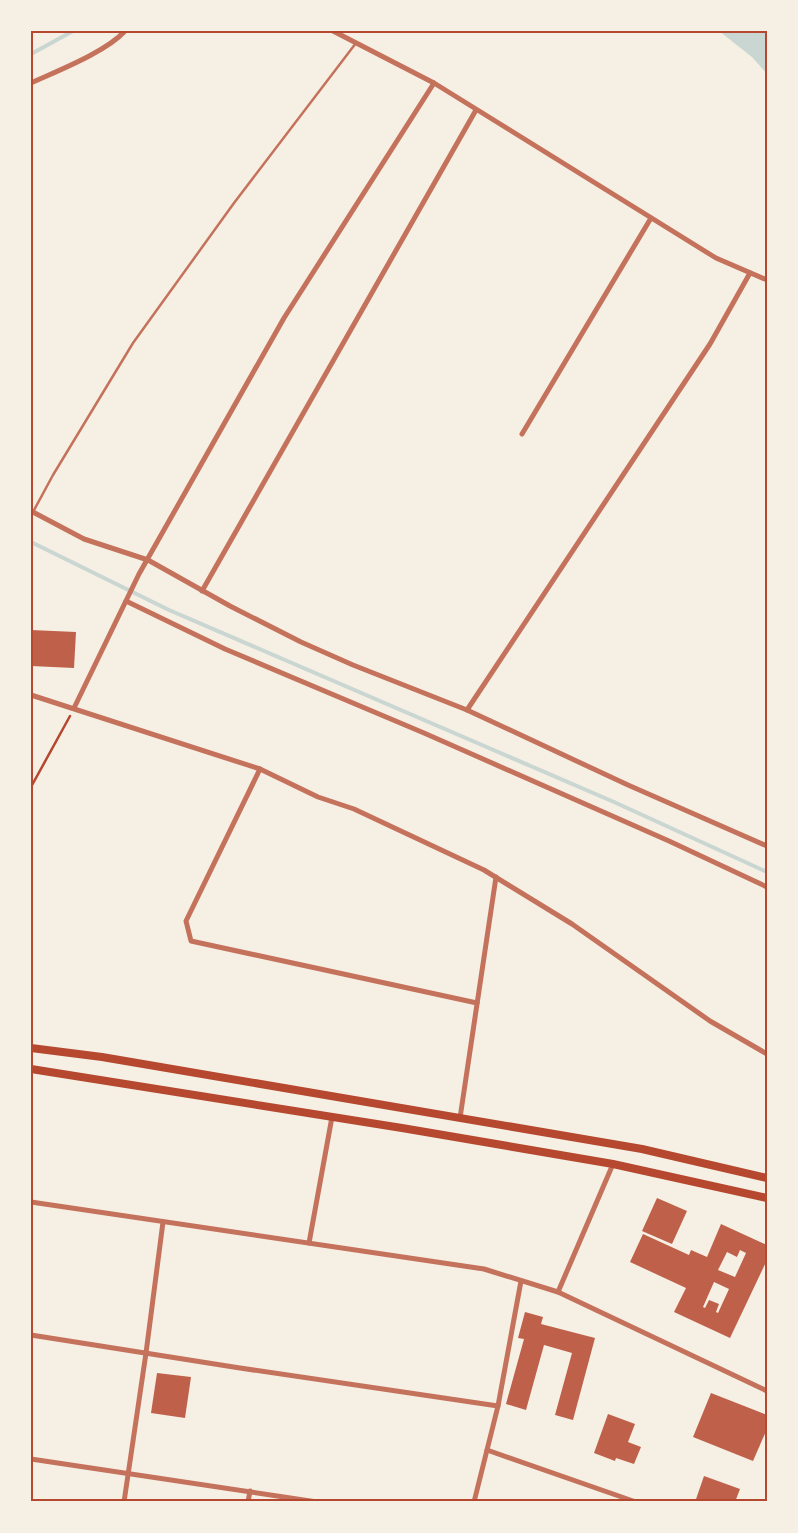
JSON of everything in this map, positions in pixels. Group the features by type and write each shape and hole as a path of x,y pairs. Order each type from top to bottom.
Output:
{"main road":[{"path":"31,1048 102,1057 642,1149 767,1178"},
{"path":"31,1069 613,1164 767,1198"}],"street":[{"path":"31,83 65,68 118,39 124,31"},
{"path":"333,31 434,83 716,258 767,280"},
{"path":"74,708 139,574 284,318 434,83"},
{"path":"202,591 476,110"},
{"path":"522,434 651,218"},
{"path":"467,710 710,344 750,273"},
{"path":"32,511 84,539 148,560 202,591 292,637 353,665 467,710 628,785 767,846"},
{"path":"128,599 225,649 424,733 669,841 767,887"},
{"path":"31,694 260,769 318,797 354,809 484,870 572,924 710,1021 767,1054"},
{"path":"260,769 186,921 192,941 477,1002"},
{"path":"460,1118 496,877"},
{"path":"309,1243 332,1117"},
{"path":"558,1292 613,1164"},
{"path":"31,1202 484,1269 558,1292 767,1392"},
{"path":"124,1502 163,1222"},
{"path":"474,1502 498,1406 520,1281"},
{"path":"31,1335 498,1406"},
{"path":"487,1450 621,1499 636,1502"},
{"path":"31,1458 317,1502"},
{"path":"248,1502 250,1491"}],"lane":[{"path":"32,511 134,343 234,204 356,43"}],"path":[{"path":"31,787 74,708"}],"shaded area":[{"path":"719,31 767,31 767,74 752,57"}],"building":[{"path":"31,630 76,632 74,668 31,666"},
{"path":"657,1198 687,1211 672,1244 642,1231"},
{"path":"721,1224 767,1245 767,1260 730,1338 674,1312 686,1288 630,1262 643,1234 689,1255 691,1250 707,1257","holes":["740,1250 746,1253 735,1277 718,1270 727,1252 737,1257","714,1282 729,1289 718,1313 716,1312 719,1304 709,1300 705,1308 703,1307"]},
{"path":"525,1312 543,1317 541,1324 595,1338 573,1420 555,1415 572,1353 544,1345 526,1410 506,1404 524,1339 518,1338"},
{"path":"157,1373 191,1377 185,1418 151,1413"},
{"path":"711,1393 767,1415 767,1429 753,1461 693,1437"},
{"path":"608,1414 635,1424 628,1442 641,1447 634,1464 616,1458 615,1461 594,1453"},
{"path":"704,1476 740,1489 735,1502 695,1502"}],"waterway":[{"path":"31,54 73,31"},
{"path":"31,542 169,610 614,802 767,872"}]}
